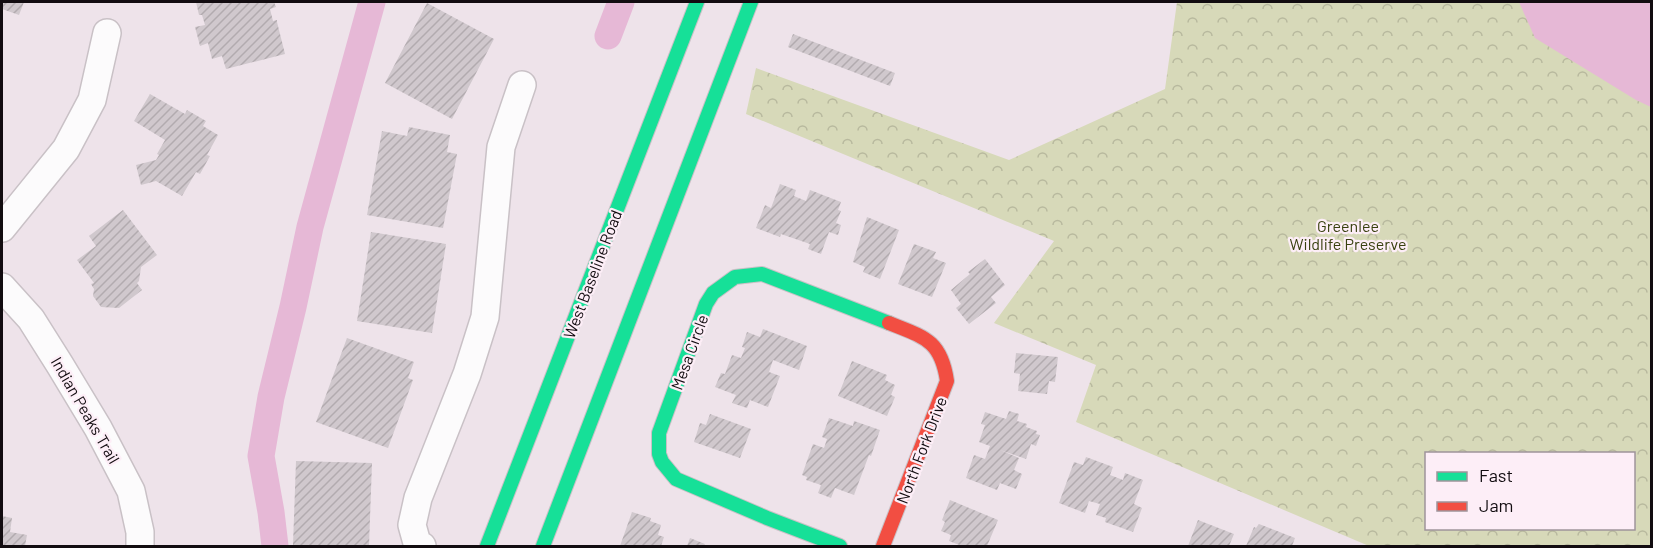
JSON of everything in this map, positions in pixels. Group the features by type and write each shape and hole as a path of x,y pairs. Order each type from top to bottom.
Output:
{"main road":[{"name":"West Baseline Road","path":"487,546 697,2"},
{"path":"543,546 751,2"},
{"name":"Mesa Circle","path":"840,546 676,479 662,462 659,454 659,433 706,304 713,293 735,277 762,274 922,336 940,352"},
{"name":"North Fork Drive","path":"883,546 947,381 944,359 940,352"}],"street":[{"path":"2,228 66,149 92,100 107,33"},
{"path":"422,546 417,543 412,525 418,498 467,374 485,317 501,147 522,85"},
{"name":"Indian Peaks Trail","path":"2,287 31,319 98,428 131,491 140,532 140,546"}],"green space":[{"name":"Greenlee Wildlife Preserve","path":"1177,2 1651,2 1651,546 1369,546 1076,422 1096,365 994,323 1054,241 746,114 756,68 1009,160 1165,89"}],"shaded area":[{"path":"1519,2 1651,2 1651,107 1535,38"}],"building":[{"path":"2,2 24,2 19,15 2,9"},
{"path":"196,2 274,2 276,7 270,9 273,21 277,20 285,54 226,69 222,56 212,59 208,43 200,46 195,27 205,25 202,15 199,15"},
{"path":"427,3 494,39 452,119 385,83"},
{"path":"793,34 895,73 890,86 788,47"},
{"path":"150,94 185,114 187,110 206,121 203,126 218,135 200,174 196,172 182,196 156,181 141,185 136,165 156,160 165,140 134,121"},
{"path":"409,127 450,135 447,152 457,154 443,228 367,215 382,131 407,136"},
{"path":"780,184 796,190 794,196 806,201 810,190 841,202 838,210 841,211 836,223 841,225 838,235 829,232 821,254 808,249 810,244 781,234 780,237 756,228 765,205 771,208"},
{"path":"123,210 157,255 141,267 137,283 142,290 119,308 101,307 93,296 94,289 91,284 94,283 77,260 96,246 89,236"},
{"path":"867,217 899,230 880,279 863,272 865,267 853,262"},
{"path":"371,232 446,244 432,333 357,321"},
{"path":"914,244 936,252 933,258 946,263 932,297 898,284"},
{"path":"985,259 1005,285 991,297 996,303 969,324 956,308 961,304 951,290 970,274 968,272"},
{"path":"763,329 807,346 799,370 773,360 769,372 780,376 768,407 750,400 747,408 732,403 736,395 715,387 721,373 725,374 732,355 741,358 747,332 760,337"},
{"path":"347,338 414,362 408,378 413,380 388,448 316,422"},
{"path":"1016,353 1058,357 1055,382 1049,381 1047,394 1018,391 1020,374 1014,373"},
{"path":"852,361 887,375 885,380 895,385 891,395 895,397 887,416 838,396"},
{"path":"1009,411 1019,414 1017,421 1027,424 1026,427 1037,431 1036,434 1040,435 1036,446 1031,444 1026,459 1000,450 1019,458 1014,470 1022,474 1016,489 1000,483 997,490 966,478 974,455 985,459 990,446 979,442 985,425 981,424 985,412 1006,419"},
{"path":"710,414 751,429 740,458 694,442 700,423 706,425"},
{"path":"829,418 853,426 854,421 880,430 854,495 835,488 831,498 818,493 821,485 806,480 807,477 802,475 813,444 824,448 827,439 822,437"},
{"path":"1086,457 1113,467 1110,475 1123,480 1125,473 1143,480 1134,504 1142,508 1133,532 1105,522 1106,518 1096,515 1100,504 1089,501 1085,513 1059,503 1074,462 1083,465"},
{"path":"296,461 372,463 369,546 293,545"},
{"path":"950,500 998,520 987,546 962,546 949,541 951,535 941,531 945,522 942,520"},
{"path":"632,512 651,518 650,521 661,525 658,535 664,537 661,546 620,546"},
{"path":"2,516 12,518 10,532 27,535 25,546 2,546"},
{"path":"1198,520 1234,534 1229,546 1188,546"},
{"path":"1259,524 1295,538 1292,546 1246,546 1254,527 1256,528"},
{"path":"690,538 705,544 704,546 687,546"}],"waterway":[{"path":"275,546 261,456 271,397 310,227 372,2"},
{"path":"608,36 621,2"}],"traffic: fast":[{"path":"487,546 697,2"},
{"path":"543,546 751,2"},
{"path":"840,546 676,479 662,462 659,454 659,433 706,304 713,293 735,277 762,274 889,323"}],"traffic: jam":[{"path":"883,546 947,381 944,367 935,348 912,332 889,323"}]}
